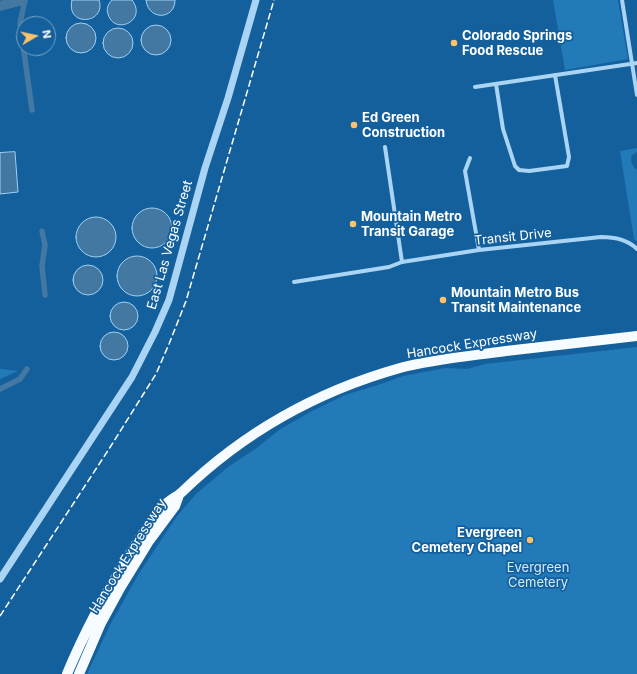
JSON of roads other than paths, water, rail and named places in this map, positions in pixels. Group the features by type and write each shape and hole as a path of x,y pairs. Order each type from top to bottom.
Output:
{"main road":[{"name":"Hancock Expressway","path":"67,674 114,579 141,536 158,513 167,503 179,495 214,463 260,430 305,405 347,386 400,368 452,358 637,336"},
{"name":"Hancock Expressway","path":"79,674 101,623 119,590 150,541 175,506 179,495"}],"street":[{"name":"East Las Vegas Street","path":"0,579 132,377 156,332 169,300 205,168 228,98 256,0"},
{"path":"622,0 635,63 637,95"},
{"path":"475,87 635,63"},
{"path":"496,84 503,129 515,166 519,170 529,171 567,166 569,157 555,75"},
{"path":"385,147 402,262"},
{"path":"470,158 465,171 478,250"},
{"name":"Transit Drive","path":"294,282 389,267 402,262 478,250 601,237 619,239 627,242 637,249"}],"waterway":[{"path":"0,6 23,0"},
{"path":"25,0 20,23 32,110"},
{"path":"42,231 45,245 42,266 45,295"},
{"path":"0,389 20,379 27,369"}],"railway":[{"path":"0,616 156,374 186,301 274,0"}],"place":[{"name":"Colorado Springs Food Rescue","path":"454,43"},
{"name":"Ed Green Construction","path":"354,125"},
{"name":"Mountain Metro Transit Garage","path":"353,224"},
{"name":"Mountain Metro Bus Transit Maintenance","path":"443,300"},
{"name":"Evergreen Cemetery Chapel","path":"530,540"}],"park label":[{"name":"Evergreen Cemetery","path":"538,576"}]}
